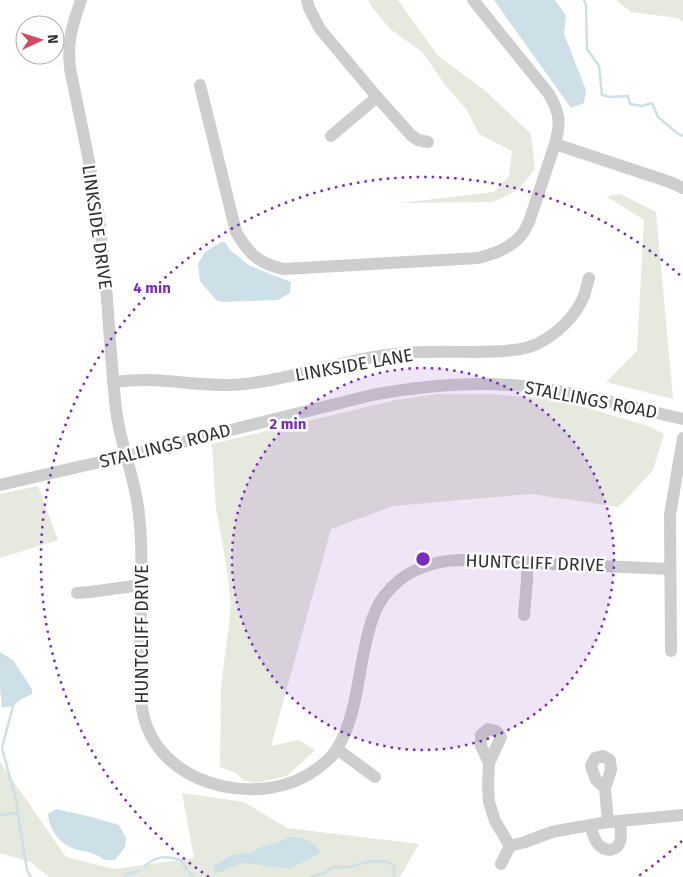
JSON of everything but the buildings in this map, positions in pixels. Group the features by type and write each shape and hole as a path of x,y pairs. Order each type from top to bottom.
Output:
{"street":[{"name":"LINKSIDE DRIVE","path":"81,0 72,25 68,52 100,225 113,382 117,417 126,456"},
{"path":"306,0 320,29 411,134 418,140 428,142"},
{"path":"200,85 236,232 250,252 263,262 284,269 478,258 490,255 503,250 524,233 555,144 559,119 557,108 549,94 472,0"},
{"path":"331,136 378,96"},
{"path":"555,144 683,188"},
{"name":"LINKSIDE LANE","path":"113,382 143,380 214,385 245,384 274,380 391,354 524,349 546,339 565,324 580,304 589,278"},
{"name":"STALLINGS ROAD","path":"0,485 372,395 445,385 497,384 546,389 683,419"},
{"path":"671,651 670,515 683,438"},
{"name":"HUNTCLIFF DRIVE","path":"126,456 137,497 139,514 142,712 153,740 162,753 193,776 215,784 238,788 270,788 291,783 308,775 323,764 337,749 353,710 371,621 380,603 393,586 414,570 441,561 460,560 670,569"},
{"path":"524,615 527,580 526,562"},
{"path":"77,593 141,586"},
{"path":"337,749 375,777"},
{"path":"489,763 490,808 500,831 510,846"},
{"path":"590,826 597,844 603,848 610,850 620,843 621,840 605,788"},
{"path":"501,864 510,846 552,832 614,822 683,815"}],"shaded area":[{"path":"368,0 398,0 438,56 482,88 531,134 535,169 518,190 493,202 400,203 494,192 509,176 512,151 479,134 467,110 446,86 422,52 390,29"},
{"path":"494,0 555,0 566,16 564,34 586,90 584,103 571,108"},
{"path":"616,0 683,0 683,22 678,18 631,12"},
{"path":"620,194 656,212 673,399 606,382 637,351 644,220 606,196"},
{"path":"221,242 225,242 230,250 250,266 291,282 290,293 278,300 222,302 216,300 200,281 198,264 205,252"},
{"path":"437,394 489,394 558,399 648,426 664,434 653,470 619,507 531,494 393,506 331,529 271,746 299,740 315,750 287,776 256,783 243,780 238,774 220,767 221,686 231,608 227,569 216,508 212,444 396,400"},
{"path":"38,486 58,540 0,558 0,494"},
{"path":"0,652 13,660 32,689 32,694 13,706 2,708 0,687"},
{"path":"0,762 66,857 114,869 194,858 182,793 244,802 287,828 419,844 400,877 49,877 30,862 0,853"},
{"path":"56,809 119,825 126,838 125,847 115,860 105,860 92,853 70,847 56,836 51,826 48,814"},
{"path":"289,837 303,839 316,845 320,853 289,869 246,863 238,864 222,872 215,873 214,866 232,855 253,852 261,847"}],"waterway":[{"path":"584,0 586,5 587,49 599,66 602,95 610,97 628,96 630,104 642,106 652,103 658,117 683,136"},
{"path":"13,706 2,748 16,800 27,870 31,877"},
{"path":"0,815 14,813 18,815"},
{"path":"145,866 158,858 166,857 181,860 194,877"},
{"path":"310,877 324,873 333,867 350,867 377,861 388,862 394,866 394,877"},
{"path":"124,877 129,873 139,871"}]}
